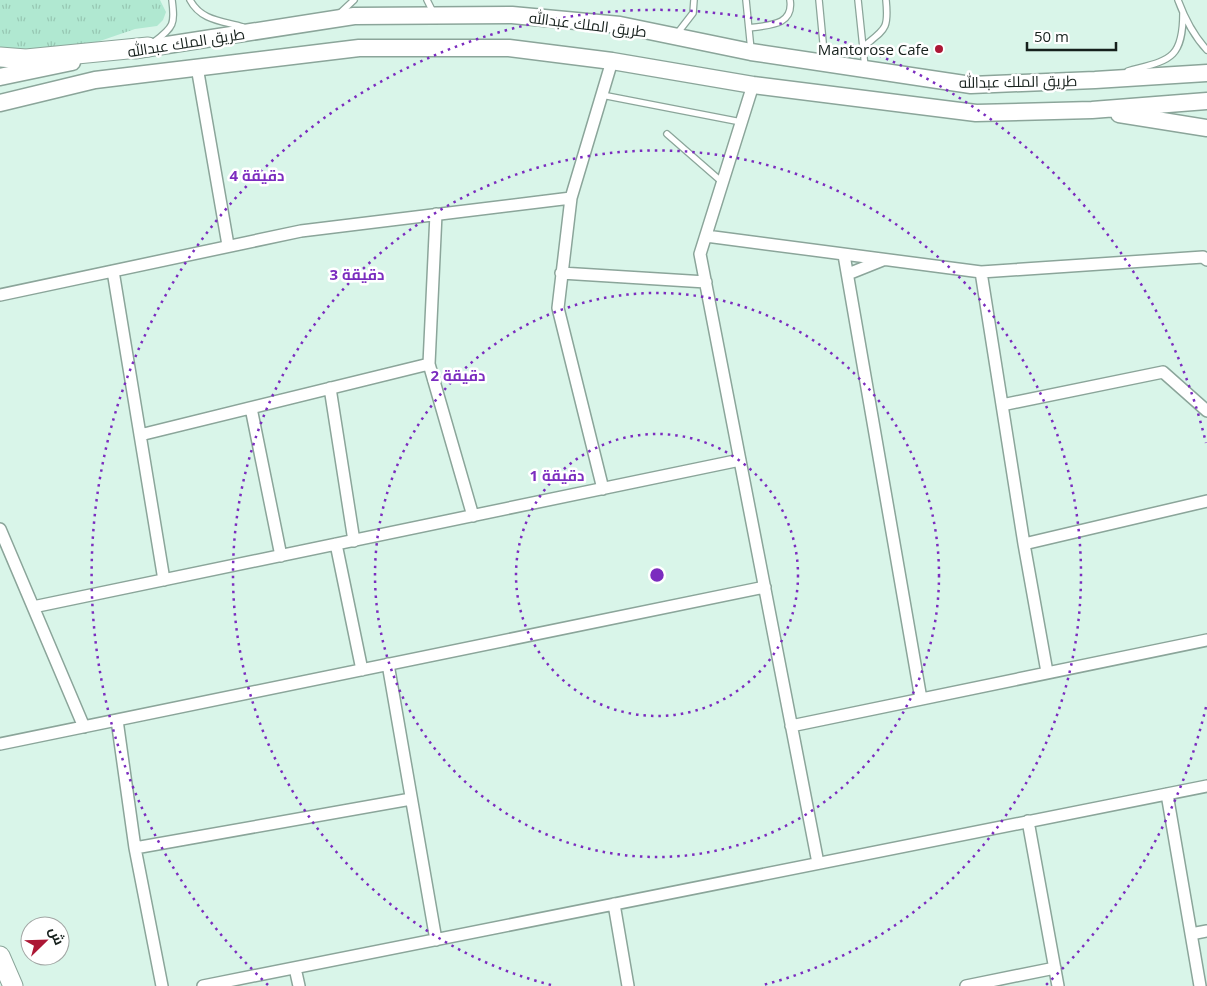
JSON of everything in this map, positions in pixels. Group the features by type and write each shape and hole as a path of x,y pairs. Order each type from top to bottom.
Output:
{"main road":[{"path":"0,58 26,59 148,48"},
{"path":"0,956 13,986"}],"street":[{"name":"طريق الملك عبدالله","path":"0,77 148,48 335,18 354,16 512,15 620,25 751,52 971,85 1207,73"},
{"name":"طريق الملك عبدالله","path":"0,103 95,80 359,48 509,48 612,60 753,85 976,113 1092,110 1207,101"},
{"path":"603,489 558,308 571,198 612,60"},
{"path":"198,67 228,245"},
{"path":"753,85 700,254 818,863"},
{"path":"1092,110 1207,128"},
{"path":"0,295 301,230 571,198"},
{"path":"436,214 429,364 473,516"},
{"path":"706,236 981,272 1203,257 1207,260"},
{"path":"844,255 921,699"},
{"path":"848,274 883,260"},
{"path":"112,271 164,580"},
{"path":"981,272 1024,544 1047,672"},
{"path":"562,273 706,282"},
{"path":"140,435 429,364"},
{"path":"1002,405 1163,372 1207,411"},
{"path":"330,388 354,541"},
{"path":"251,408 281,556"},
{"path":"33,607 740,460"},
{"path":"1024,544 1207,501"},
{"path":"0,529 84,727"},
{"path":"336,544 362,670"},
{"path":"0,744 765,587"},
{"path":"792,726 1207,640"},
{"path":"388,664 436,940"},
{"path":"116,720 135,848 162,986"},
{"path":"203,986 1207,786"},
{"path":"1167,794 1200,986"},
{"path":"135,848 411,799"},
{"path":"1028,821 1058,986"},
{"path":"614,904 628,986"},
{"path":"1191,934 1207,931"},
{"path":"295,968 299,986"},
{"path":"966,986 1055,968"}],"lane":[{"path":"148,48 166,33 174,22 172,0"},
{"path":"190,0 201,14 212,20 255,31"},
{"path":"335,18 354,0"},
{"path":"427,0 435,16"},
{"path":"675,36 687,22 692,12 694,0"},
{"path":"746,0 751,52"},
{"path":"749,28 775,24 789,16 790,0"},
{"path":"819,0 825,63"},
{"path":"858,0 866,69"},
{"path":"863,47 883,31 886,26 888,18 886,0"},
{"path":"1178,0 1197,40 1207,50"},
{"path":"1095,80 1163,62 1172,56 1180,46 1183,33 1183,13"},
{"path":"602,95 741,122"},
{"path":"667,134 722,182"}],"green space":[{"path":"0,0 160,0 166,12 163,20 157,26 135,29 97,42 67,47 18,49 0,47"}],"place":[{"name":"Mantorose Cafe","path":"939,49"}]}
